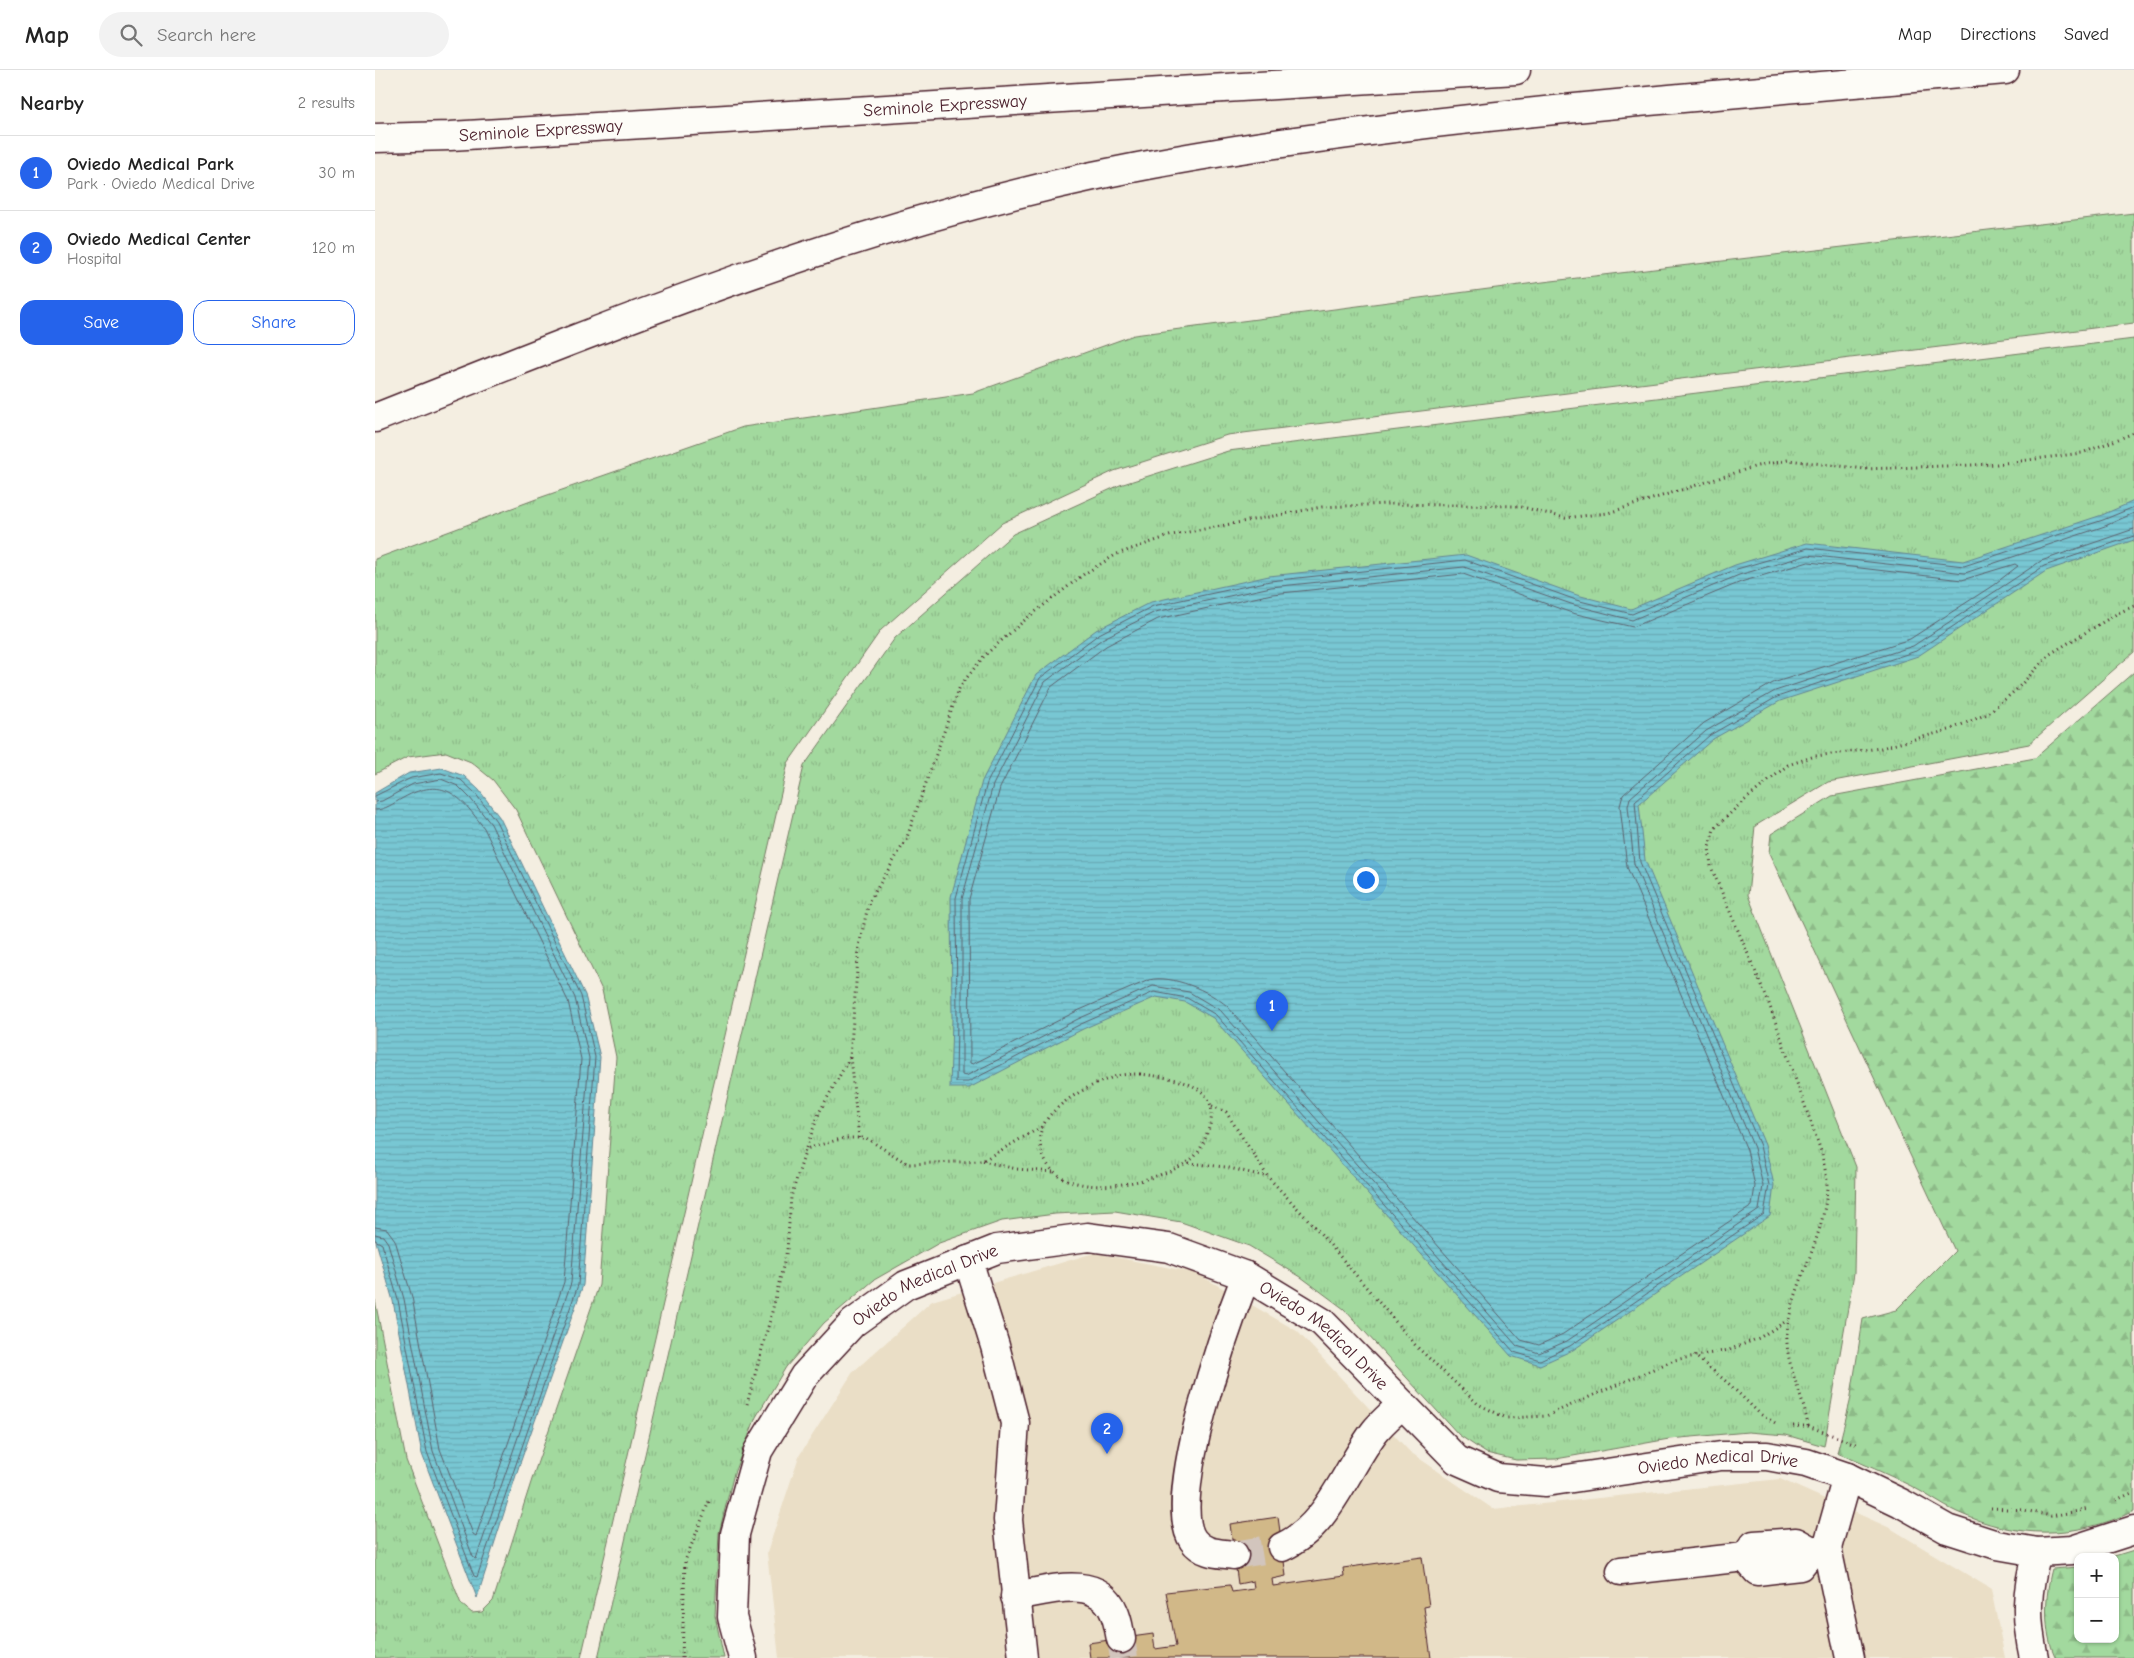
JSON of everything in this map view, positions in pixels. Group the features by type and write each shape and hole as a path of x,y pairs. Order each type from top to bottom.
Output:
{"main road":[{"name":"Seminole Expressway","path":"375,138 480,134 1516,70"},
{"path":"377,418 713,286 953,210 1093,176 1288,141 1535,112 2005,70"},
{"name":"Oviedo Medical Drive","path":"743,1658 732,1617 735,1534 758,1451 804,1376 853,1322 906,1285 997,1249 1088,1237 1169,1248 1246,1276 1322,1322 1457,1460 1498,1478 1546,1482 1721,1456 1777,1458 1806,1463 1847,1477 1901,1502 1947,1529 1997,1545 2037,1552 2072,1550 2134,1530"},
{"path":"968,1260 995,1346 1015,1423 1008,1520 1023,1658"},
{"path":"1234,1555 1206,1552 1192,1540 1186,1520 1185,1498 1197,1429 1221,1341 1246,1276"},
{"path":"1282,1547 1299,1540 1319,1518 1375,1431 1402,1404"},
{"path":"1621,1571 1745,1557 1757,1570 1800,1566 1820,1549 1847,1477"},
{"path":"1820,1549 1850,1658"},
{"path":"2034,1658 2027,1625 2029,1582 2037,1552"},
{"path":"1015,1596 1076,1587 1099,1592 1114,1611 1121,1639"}],"path":[{"path":"859,1138 850,1056 859,946 869,902 906,840 960,686 985,655 1026,619 1084,574 1117,554 1172,535 1322,507 1389,504 1518,506 1565,518 1608,513 1757,466 1788,460 1865,468 1997,464 2082,453 2134,433"},
{"path":"1808,1426 1805,1406 1787,1359 1789,1320 1813,1247 1826,1197 1827,1178 1822,1154 1769,1000 1711,867 1709,847 1714,828 1788,765 1815,756 1881,748 1949,730 1987,714 2015,690 2050,654 2118,613 2134,606"},
{"path":"746,1406 787,1250 791,1197 820,1111 850,1056"},
{"path":"806,1149 844,1138 866,1138 908,1164 982,1161 1016,1169 1054,1172 1069,1180 1088,1186 1135,1184 1188,1162 1201,1149 1207,1135 1212,1106 1207,1095 1194,1086 1169,1078 1140,1074 1120,1075 1096,1084 1066,1099 1043,1126 982,1161"},
{"path":"1212,1106 1226,1112 1268,1177 1315,1227 1417,1347 1477,1404 1506,1418 1546,1416 1665,1364 1693,1355 1729,1350 1759,1338 1789,1320"},
{"path":"1043,1126 1039,1140 1041,1154 1054,1172"},
{"path":"1188,1162 1225,1166 1268,1177"},
{"path":"1693,1355 1760,1414 1783,1426"},
{"path":"1791,1426 1808,1426 1865,1448"},
{"path":"682,1658 685,1561 713,1491"},
{"path":"2107,1503 2134,1492"},
{"path":"1984,1508 2024,1510 2051,1516 2098,1506"}],"shaded area":[{"path":"1094,1253 1196,1273 1297,1331 1410,1452 1493,1509 1780,1479 1890,1528 1991,1589 2005,1658 779,1658 767,1553 799,1456 853,1372 932,1301"}],"green space":[{"path":"2134,213 2134,323 1227,435 1114,471 1002,523 881,630 788,763 581,1658 375,1658 375,1300 406,1460 461,1604 472,1613 482,1612 493,1601 534,1473 599,1285 616,1057 602,990 516,810 493,780 471,762 446,752 408,757 375,774 375,559 539,498 743,427 973,393 1134,335 1543,282"},
{"path":"2134,339 2134,652 2029,744 1828,782 1755,826 1748,895 1856,1167 1854,1273 1824,1446 1786,1435 1748,1432 1669,1439 1556,1459 1516,1460 1486,1453 1459,1435 1344,1309 1301,1277 1249,1246 1181,1222 1115,1211 1055,1214 1002,1221 939,1243 874,1280 824,1323 786,1367 756,1417 734,1473 719,1533 715,1616 724,1658 598,1658 804,766 895,638 1013,534 1120,485 1228,451"},
{"path":"2134,672 2134,1511 2090,1527 2068,1531 2024,1531 1979,1521 1957,1512 1917,1489 1837,1453 1850,1402 1863,1319 1896,1310 1955,1251 1769,853 1771,834 1832,796 2035,758"},
{"path":"2134,1550 2134,1658 2056,1658 2047,1626 2048,1590 2052,1569 2074,1567 2074,1643 2119,1643 2119,1555"}],"water":[{"path":"2134,501 2134,540 2046,571 1918,656 1780,701 1713,739 1639,804 1645,860 1765,1145 1774,1185 1770,1216 1573,1350 1540,1365 1511,1356 1213,1018 1185,1002 1156,997 1083,1029 969,1088 950,1088 952,1019 951,897 982,781 1036,675 1096,630 1151,602 1269,576 1466,555 1577,595 1631,609 1735,565 1807,543 1963,561 2102,515"},
{"path":"442,768 464,776 479,790 500,818 585,995 600,1057 583,1285 518,1469 477,1598 422,1454 393,1301 375,1238 375,793 409,773"}],"building":[{"path":"1278,1517 1286,1576 1272,1579 1273,1586 1344,1576 1343,1568 1422,1557 1429,1606 1424,1607 1431,1658 1090,1658 1088,1643 1153,1634 1155,1649 1176,1646 1166,1592 1230,1585 1232,1592 1254,1589 1253,1581 1238,1584 1230,1524"}],"tunnel":[{"path":"1234,1555 1282,1547"},
{"path":"1121,1639 1124,1658"}],"place":[{"name":"Oviedo Medical Park","path":"1272,1031"},
{"name":"Oviedo Medical Center","path":"1107,1454"}]}
